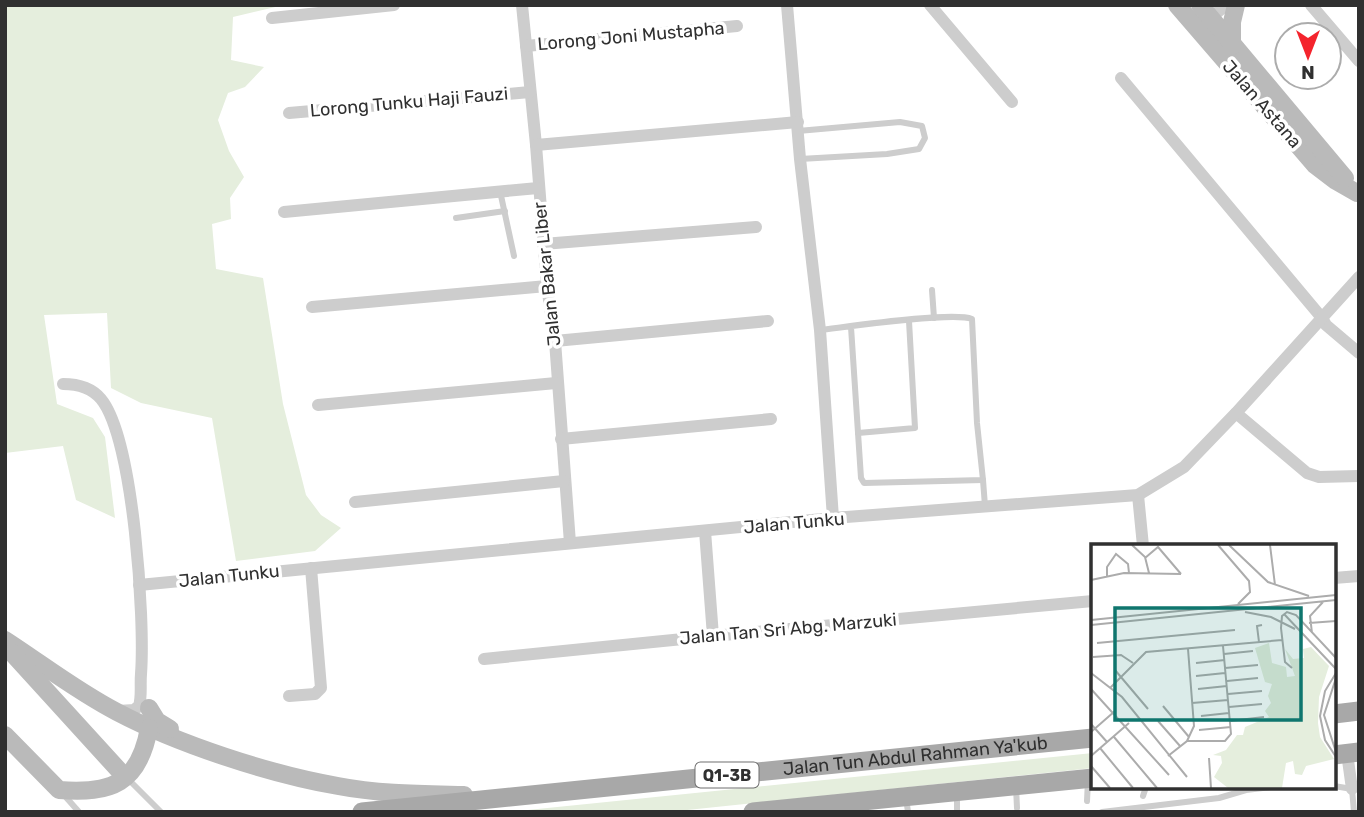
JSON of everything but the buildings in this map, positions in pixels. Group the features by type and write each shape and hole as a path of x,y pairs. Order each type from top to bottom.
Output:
{"main road":[{"path":"1336,714 1359,711"},
{"name":"Jalan Tun Abdul Rahman Ya'kub","path":"362,812 1091,738"},
{"path":"760,811 907,804 957,792 1090,778"}],"street":[{"path":"272,18 394,5"},
{"name":"Jalan Bakar Liber","path":"522,5 547,286 555,341 556,383 570,543"},
{"path":"787,5 800,159 820,330 833,518"},
{"path":"930,5 1012,102"},
{"name":"Jalan Astana","path":"1177,5 1203,18 1232,46 1358,193"},
{"path":"1203,18 1226,5"},
{"path":"1232,46 1232,23 1236,5"},
{"path":"1311,5 1359,61"},
{"name":"Jalan Astana","path":"1203,18 1315,165 1358,193"},
{"name":"Lorong Joni Mustapha","path":"526,46 737,26"},
{"path":"1121,78 1322,318 1325,325 1359,353"},
{"name":"Lorong Tunku Haji Fauzi","path":"289,113 530,92"},
{"path":"536,145 798,126"},
{"path":"284,212 538,188"},
{"path":"543,244 756,227"},
{"name":"Jalan Tunku","path":"139,585 833,518 1138,495 1184,467 1236,414 1359,277"},
{"path":"312,307 547,286"},
{"path":"555,341 768,321"},
{"path":"318,405 556,383"},
{"path":"63,384 78,384 91,389 101,399 114,424 126,471 139,585 143,657 139,706 127,712 114,710"},
{"path":"1236,414 1307,473 1319,477 1359,476"},
{"path":"561,439 771,419"},
{"path":"355,502 565,481"},
{"path":"1138,495 1143,544"},
{"path":"705,531 713,636"},
{"path":"289,696 315,694 321,688 310,568"},
{"path":"1336,578 1359,576"},
{"name":"Jalan Tan Sri Abg. Marzuki","path":"484,659 1091,601"},
{"path":"5,643 114,710 149,728 223,755 338,786 390,793 506,796"},
{"path":"5,643 125,777"},
{"path":"5,734 59,790 101,790 116,784 142,758 149,728 148,673 143,657"},
{"path":"149,708 158,722 170,729 176,738"},
{"path":"1347,753 1352,789"}],"lane":[{"path":"798,126 900,122 922,125 925,138 919,149 887,154 800,159"},
{"path":"500,191 514,256"},
{"path":"456,218 505,211"},
{"path":"932,290 934,318"},
{"path":"820,330 934,318 971,318 974,325 977,423 985,506"},
{"path":"858,433 915,428 909,321"},
{"path":"851,327 864,483 983,480"},
{"path":"125,777 161,812"},
{"path":"1087,801 1090,778"},
{"path":"1016,786 1017,808"},
{"path":"1336,786 1352,789 1354,812"},
{"path":"1143,796 1145,789"},
{"path":"1102,812 1219,798 1254,789"},
{"path":"59,790 79,812"},
{"path":"957,792 957,812"}],"green space":[{"path":"5,5 284,5 233,17 231,60 264,67 245,87 228,93 218,120 229,151 244,177 230,198 231,219 212,224 216,269 263,278 283,404 306,495 321,515 341,528 315,551 236,561 212,418 141,403 111,388 107,313 44,315 57,404 93,418 105,437 115,518 76,500 63,446 5,453"},
{"path":"1091,753 1091,768 668,812 507,812"}]}
